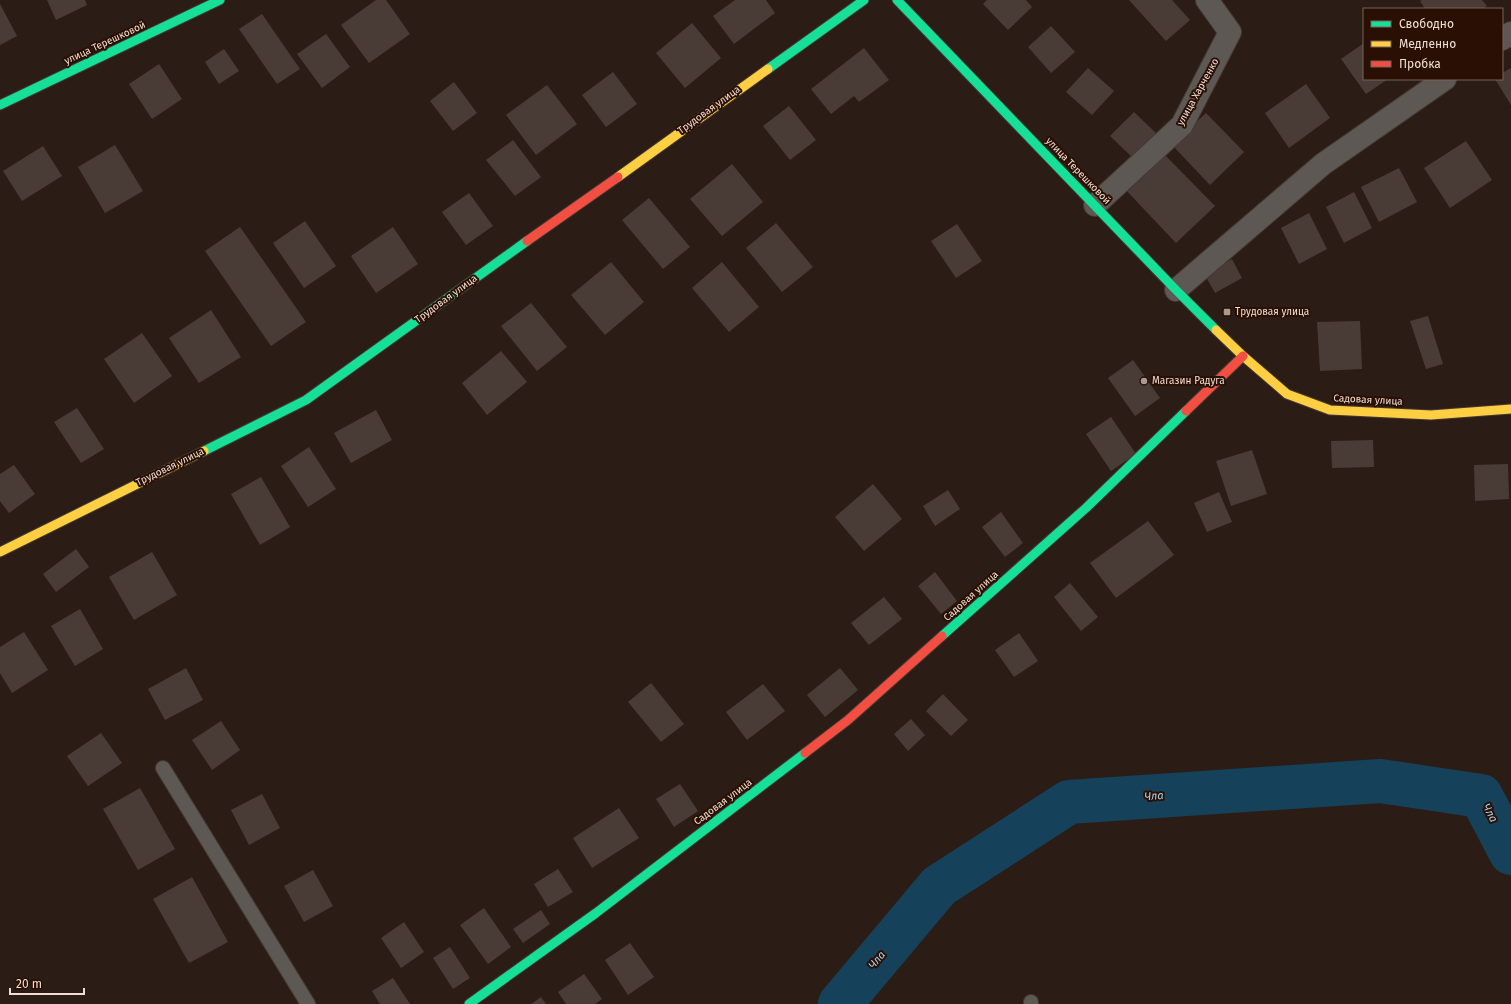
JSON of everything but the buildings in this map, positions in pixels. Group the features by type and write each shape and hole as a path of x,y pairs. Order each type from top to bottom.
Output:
{"street":[{"name":"улица Терешковой","path":"0,105 220,0"},
{"name":"Трудовая улица","path":"0,552 306,400 864,0"},
{"name":"улица Терешковой","path":"897,0 1176,290 1243,356"},
{"name":"улица Харченко","path":"1095,205 1182,125 1230,32 1207,0"},
{"path":"1503,38 1511,32"},
{"path":"1176,290 1323,164 1444,80"},
{"name":"Садовая улица","path":"469,1004 596,913 848,720 1086,508 1243,356 1287,394 1330,410 1431,414 1511,409"}],"lane":[{"path":"163,768 308,1004"}],"waterway":[{"name":"Чла","path":"840,1004 939,886 1069,802 1380,781 1481,796 1511,853"}],"traffic: fast":[{"path":"0,105 220,0"},
{"path":"768,69 864,0"},
{"path":"897,0 1216,330"},
{"path":"204,451 306,400 527,241"},
{"path":"942,636 1086,508 1186,411"},
{"path":"469,1004 596,913 805,753"}],"traffic: slow":[{"path":"618,177 768,69"},
{"path":"1216,330 1243,356 1287,394 1330,410 1431,415 1511,409"},
{"path":"0,552 204,451"}],"traffic: jam":[{"path":"527,241 618,177"},
{"path":"1186,411 1243,356"},
{"path":"805,753 848,720 942,636"}],"place":[{"name":"Трудовая улица","path":"1227,312"},
{"name":"Магазин Радуга","path":"1144,381"}]}
